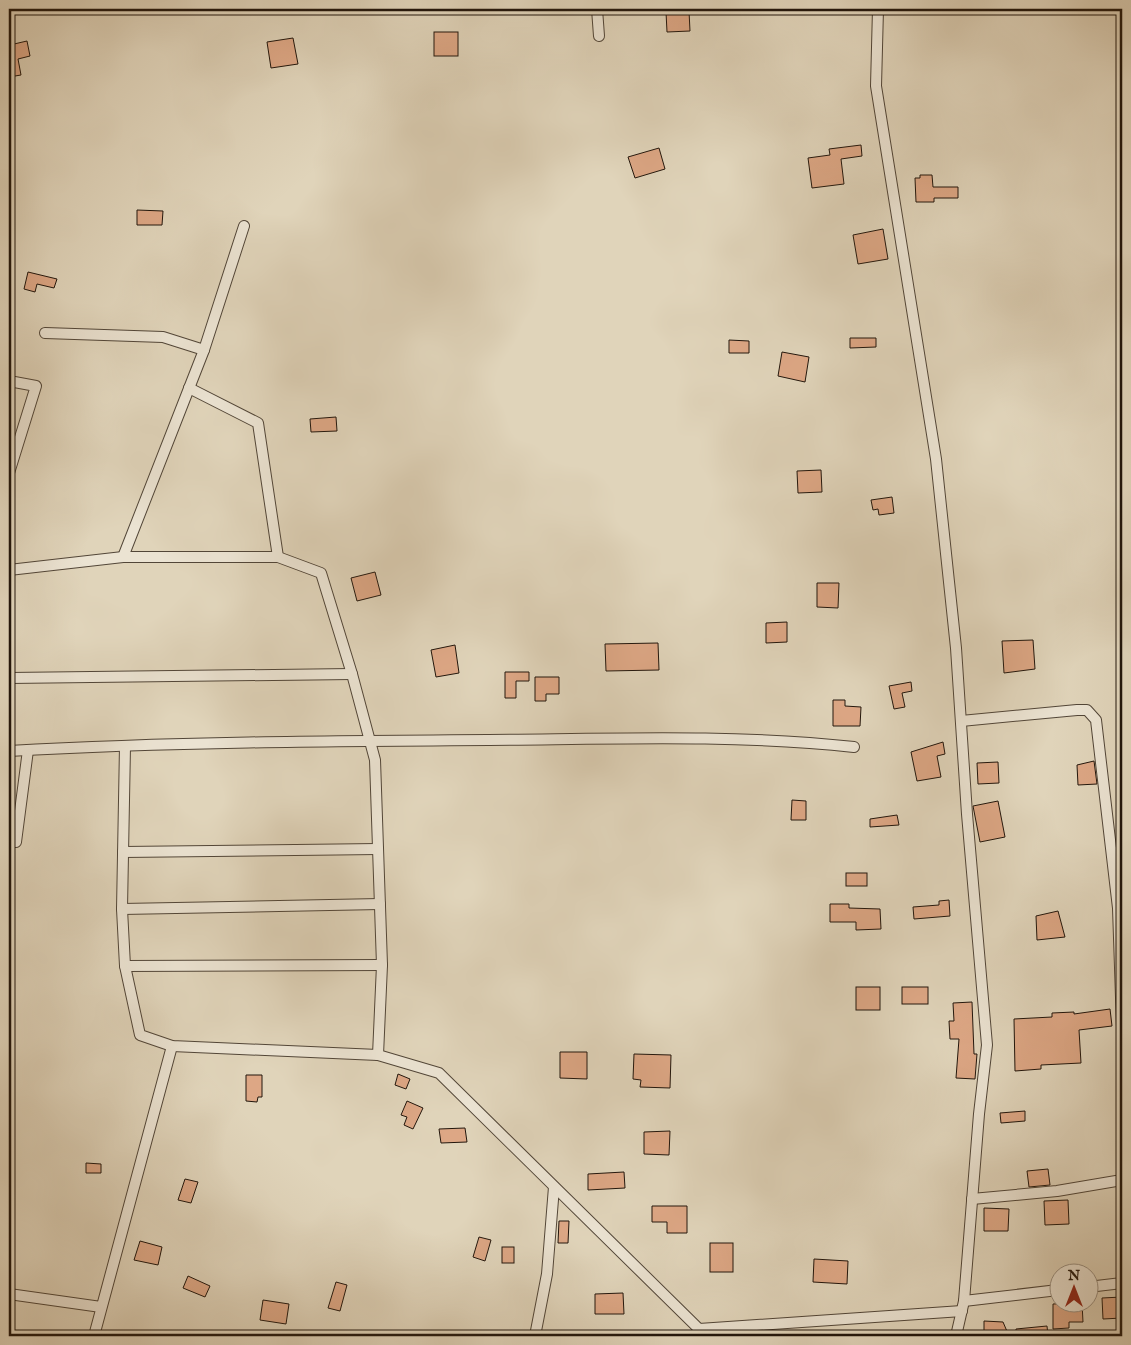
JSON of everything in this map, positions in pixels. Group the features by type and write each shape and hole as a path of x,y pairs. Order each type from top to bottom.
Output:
{"street":[{"path":"597,9 599,36"},
{"path":"878,9 876,86 936,459 956,648 987,1045 963,1306 956,1336"},
{"path":"123,557 204,350 244,226"},
{"path":"44,333 163,337 204,350"},
{"path":"9,381 36,386 9,473"},
{"path":"189,388 258,423 278,557"},
{"path":"9,570 123,557 278,557 321,573 352,674 375,760 382,965 378,1055"},
{"path":"9,678 352,674"},
{"path":"961,721 1077,710 1087,710 1096,720 1118,908 1122,1027"},
{"path":"9,751 125,746 370,741 704,738 785,740 854,747"},
{"path":"125,746 122,909 125,966 140,1035 172,1046 378,1055 438,1074 701,1333 963,1306 1048,1292"},
{"path":"16,842 28,750"},
{"path":"123,852 378,850"},
{"path":"122,909 380,904"},
{"path":"125,966 382,965"},
{"path":"94,1336 172,1046"},
{"path":"972,1199 1057,1191 1122,1180"},
{"path":"535,1336 547,1274 554,1187"},
{"path":"1098,1286 1122,1283"},
{"path":"9,1294 101,1307"}],"building":[{"path":"689,11 690,31 667,32 666,12"},
{"path":"434,32 458,32 458,56 434,56"},
{"path":"9,38 13,38 14,44 27,41 30,56 18,59 21,75 9,77"},
{"path":"293,38 298,64 271,68 267,42"},
{"path":"861,145 862,156 841,159 844,184 812,188 808,158 830,155 829,149"},
{"path":"659,148 665,169 635,178 628,157"},
{"path":"920,175 932,175 933,187 958,187 958,198 934,198 934,202 916,202 915,178 920,178"},
{"path":"137,210 163,211 162,225 137,225"},
{"path":"883,229 888,259 858,264 853,235"},
{"path":"28,272 57,279 54,288 37,284 35,292 24,289"},
{"path":"850,338 876,338 876,347 850,348"},
{"path":"729,340 749,341 749,353 729,353"},
{"path":"782,352 809,357 805,382 778,376"},
{"path":"336,417 337,431 311,432 310,419"},
{"path":"821,470 822,492 798,493 797,471"},
{"path":"892,497 894,513 879,515 878,509 873,510 871,500"},
{"path":"375,572 381,595 357,601 351,578"},
{"path":"817,583 839,583 838,608 817,607"},
{"path":"787,622 787,642 766,643 766,623"},
{"path":"1033,640 1035,669 1004,673 1002,641"},
{"path":"658,643 659,670 606,671 605,644"},
{"path":"455,645 459,673 436,677 431,650"},
{"path":"505,672 529,672 529,681 516,681 516,698 505,698"},
{"path":"535,677 559,677 559,694 546,694 546,701 535,701"},
{"path":"911,682 912,691 902,693 905,707 894,709 889,686"},
{"path":"833,700 845,700 845,706 861,707 860,726 833,726"},
{"path":"943,742 945,754 937,756 941,777 917,781 911,752"},
{"path":"1094,761 1097,784 1078,785 1077,765"},
{"path":"998,762 999,783 978,784 977,763"},
{"path":"792,800 806,801 806,820 791,820"},
{"path":"998,801 1005,837 980,842 973,806"},
{"path":"897,815 899,825 870,827 870,819"},
{"path":"846,873 867,873 867,886 846,886"},
{"path":"949,900 950,916 914,919 913,907 939,905 939,901"},
{"path":"830,904 849,904 849,908 880,909 881,929 856,930 856,922 830,922"},
{"path":"1058,911 1065,937 1037,940 1036,916"},
{"path":"856,987 880,987 880,1010 856,1010"},
{"path":"902,987 928,987 928,1004 902,1004"},
{"path":"972,1002 974,1054 977,1054 975,1079 956,1078 959,1039 950,1039 949,1021 954,1021 953,1003"},
{"path":"1110,1009 1112,1026 1079,1030 1081,1063 1041,1065 1041,1069 1015,1071 1014,1019 1052,1017 1052,1013 1074,1012 1074,1014"},
{"path":"560,1052 587,1052 587,1079 560,1078"},
{"path":"634,1054 671,1055 670,1088 640,1087 641,1080 633,1079"},
{"path":"398,1074 410,1079 406,1089 395,1085"},
{"path":"246,1075 262,1075 262,1097 258,1097 257,1102 246,1101"},
{"path":"407,1101 423,1108 413,1129 404,1125 407,1117 401,1115"},
{"path":"1025,1111 1025,1121 1001,1123 1000,1113"},
{"path":"465,1128 467,1142 441,1143 439,1129"},
{"path":"670,1131 669,1155 644,1154 644,1132"},
{"path":"86,1163 101,1164 101,1173 86,1173"},
{"path":"1048,1169 1050,1185 1029,1187 1027,1171"},
{"path":"624,1172 625,1188 588,1190 588,1174"},
{"path":"185,1179 198,1182 191,1203 178,1200"},
{"path":"1068,1200 1069,1224 1045,1225 1044,1201"},
{"path":"652,1206 687,1206 687,1233 667,1233 667,1222 652,1222"},
{"path":"984,1208 1009,1209 1008,1231 984,1231"},
{"path":"559,1221 569,1221 568,1243 558,1243"},
{"path":"479,1237 491,1240 485,1261 473,1257"},
{"path":"140,1241 162,1247 158,1265 134,1260"},
{"path":"710,1243 733,1243 733,1272 710,1272"},
{"path":"502,1247 514,1247 514,1263 502,1263"},
{"path":"814,1259 848,1261 847,1284 813,1282"},
{"path":"188,1276 210,1286 205,1297 183,1288"},
{"path":"336,1282 347,1285 340,1311 328,1308"},
{"path":"623,1293 624,1314 595,1314 595,1294"},
{"path":"1122,1297 1122,1318 1103,1319 1102,1298"},
{"path":"263,1300 289,1304 286,1324 260,1320"},
{"path":"1053,1312 1082,1312 1083,1322 1069,1322 1069,1328 1053,1329"},
{"path":"984,1321 1003,1322 1009,1336 984,1336"},
{"path":"1047,1326 1048,1336 1016,1336 1016,1329"}]}
